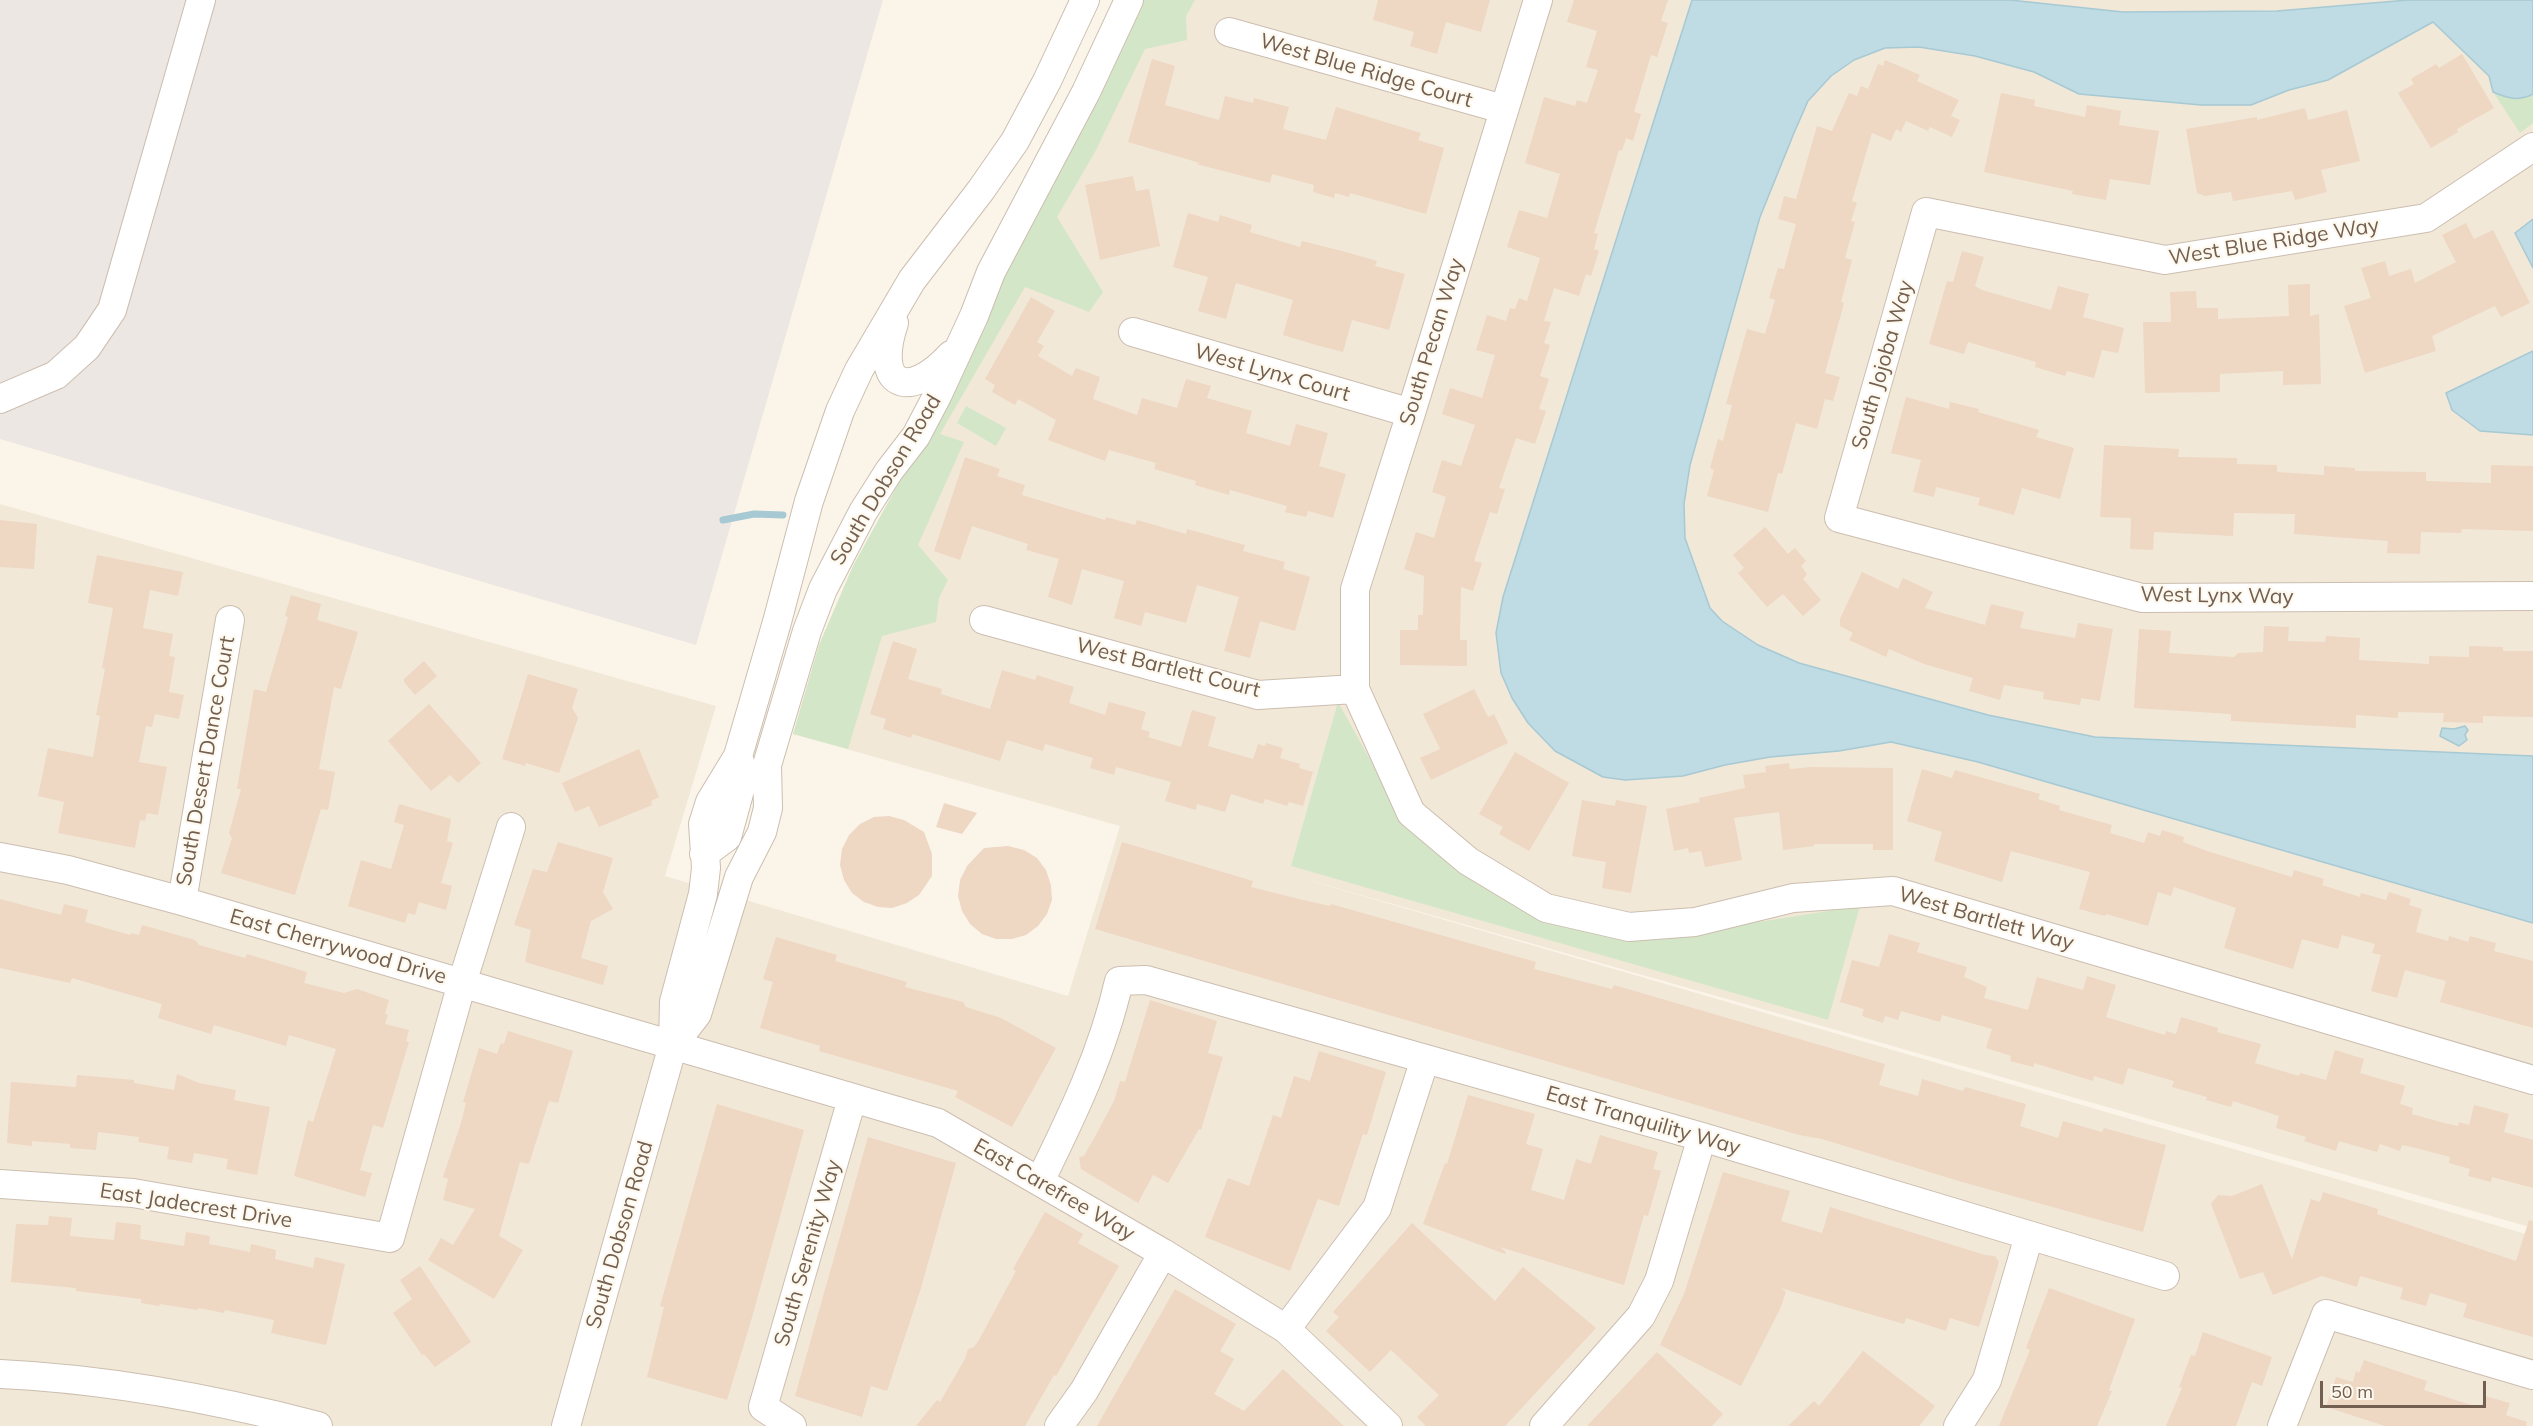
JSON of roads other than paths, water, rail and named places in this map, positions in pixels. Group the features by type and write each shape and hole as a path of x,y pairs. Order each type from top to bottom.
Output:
{"street":[{"path":"0,399 56,375 87,347 112,310 201,0"},
{"name":"South Dobson Road","path":"566,1426 673,1045 697,1014 696,969 706,868 703,824 710,802 738,756 822,458 859,370 912,280 981,190 1015,141 1047,81 1085,0"},
{"name":"South Dobson Road","path":"696,969 762,832 768,808 767,765 804,642 823,589 863,512 889,471 916,436 937,396 1004,246 1086,92 1129,0"},
{"name":"South Pecan Way","path":"1355,689 1355,589 1538,0"},
{"name":"West Blue Ridge Court","path":"1229,32 1503,109"},
{"name":"West Blue Ridge Way","path":"1926,212 2165,260 2426,218 2533,147"},
{"name":"South Jojoba Way","path":"1839,518 1926,212"},
{"path":"912,280 890,338 886,362 889,373 896,379 906,382 921,381 935,372 959,346"},
{"name":"West Lynx Court","path":"1132,332 1411,413"},
{"name":"West Lynx Way","path":"1839,518 2142,598 2533,596"},
{"name":"South Desert Dance Court","path":"182,901 230,620"},
{"name":"West Bartlett Court","path":"984,620 1258,695 1355,689"},
{"name":"West Bartlett Way","path":"1355,689 1411,813 1468,861 1546,908 1629,927 1695,922 1793,898 1893,891 2533,1080"},
{"path":"738,756 767,765"},
{"path":"462,983 511,827"},
{"path":"704,855 745,866"},
{"name":"East Cherrywood Drive","path":"0,857 68,870 182,901 673,1045"},
{"name":"East Tranquility Way","path":"1040,1181 1084,1092 1113,1007 1119,981 1146,980 1702,1137 2165,1276"},
{"name":"East Jadecrest Drive","path":"0,1184 133,1193 390,1238 462,983"},
{"name":"East Carefree Way","path":"673,1045 938,1123 1163,1253 1286,1329 1388,1426"},
{"path":"1286,1329 1377,1208 1425,1059"},
{"name":"South Serenity Way","path":"792,1426 763,1407 852,1099"},
{"path":"1544,1426 1641,1316 1659,1281 1702,1137"},
{"path":"1958,1426 1987,1380 2029,1236"},
{"path":"1059,1426 1084,1391 1163,1253"},
{"path":"2282,1426 2326,1314 2533,1375"},
{"path":"0,1374 118,1386 200,1399 318,1426"}],"water":[{"path":"1692,0 2010,0 2123,12 2277,11 2408,0 2533,0 2533,94 2518,98 2493,92 2489,76 2433,22 2328,80 2289,90 2251,105 2201,105 2079,94 2034,72 1975,56 1919,47 1885,48 1854,60 1831,76 1808,101 1760,217 1690,465 1684,504 1685,538 1710,608 1722,621 1758,645 1799,663 1988,715 2095,737 2533,756 2533,923 1978,762 1891,742 1839,751 1770,757 1683,776 1625,780 1603,777 1555,751 1528,723 1512,698 1501,673 1496,633 1503,597"},
{"path":"2533,219 2533,268 2515,233"},
{"path":"2533,351 2533,435 2480,431 2452,410 2446,393"},
{"path":"2465,726 2468,730 2465,735 2467,740 2459,746 2440,736 2442,728 2454,729"}],"waterway":[{"path":"723,520 754,514 783,515"}]}
